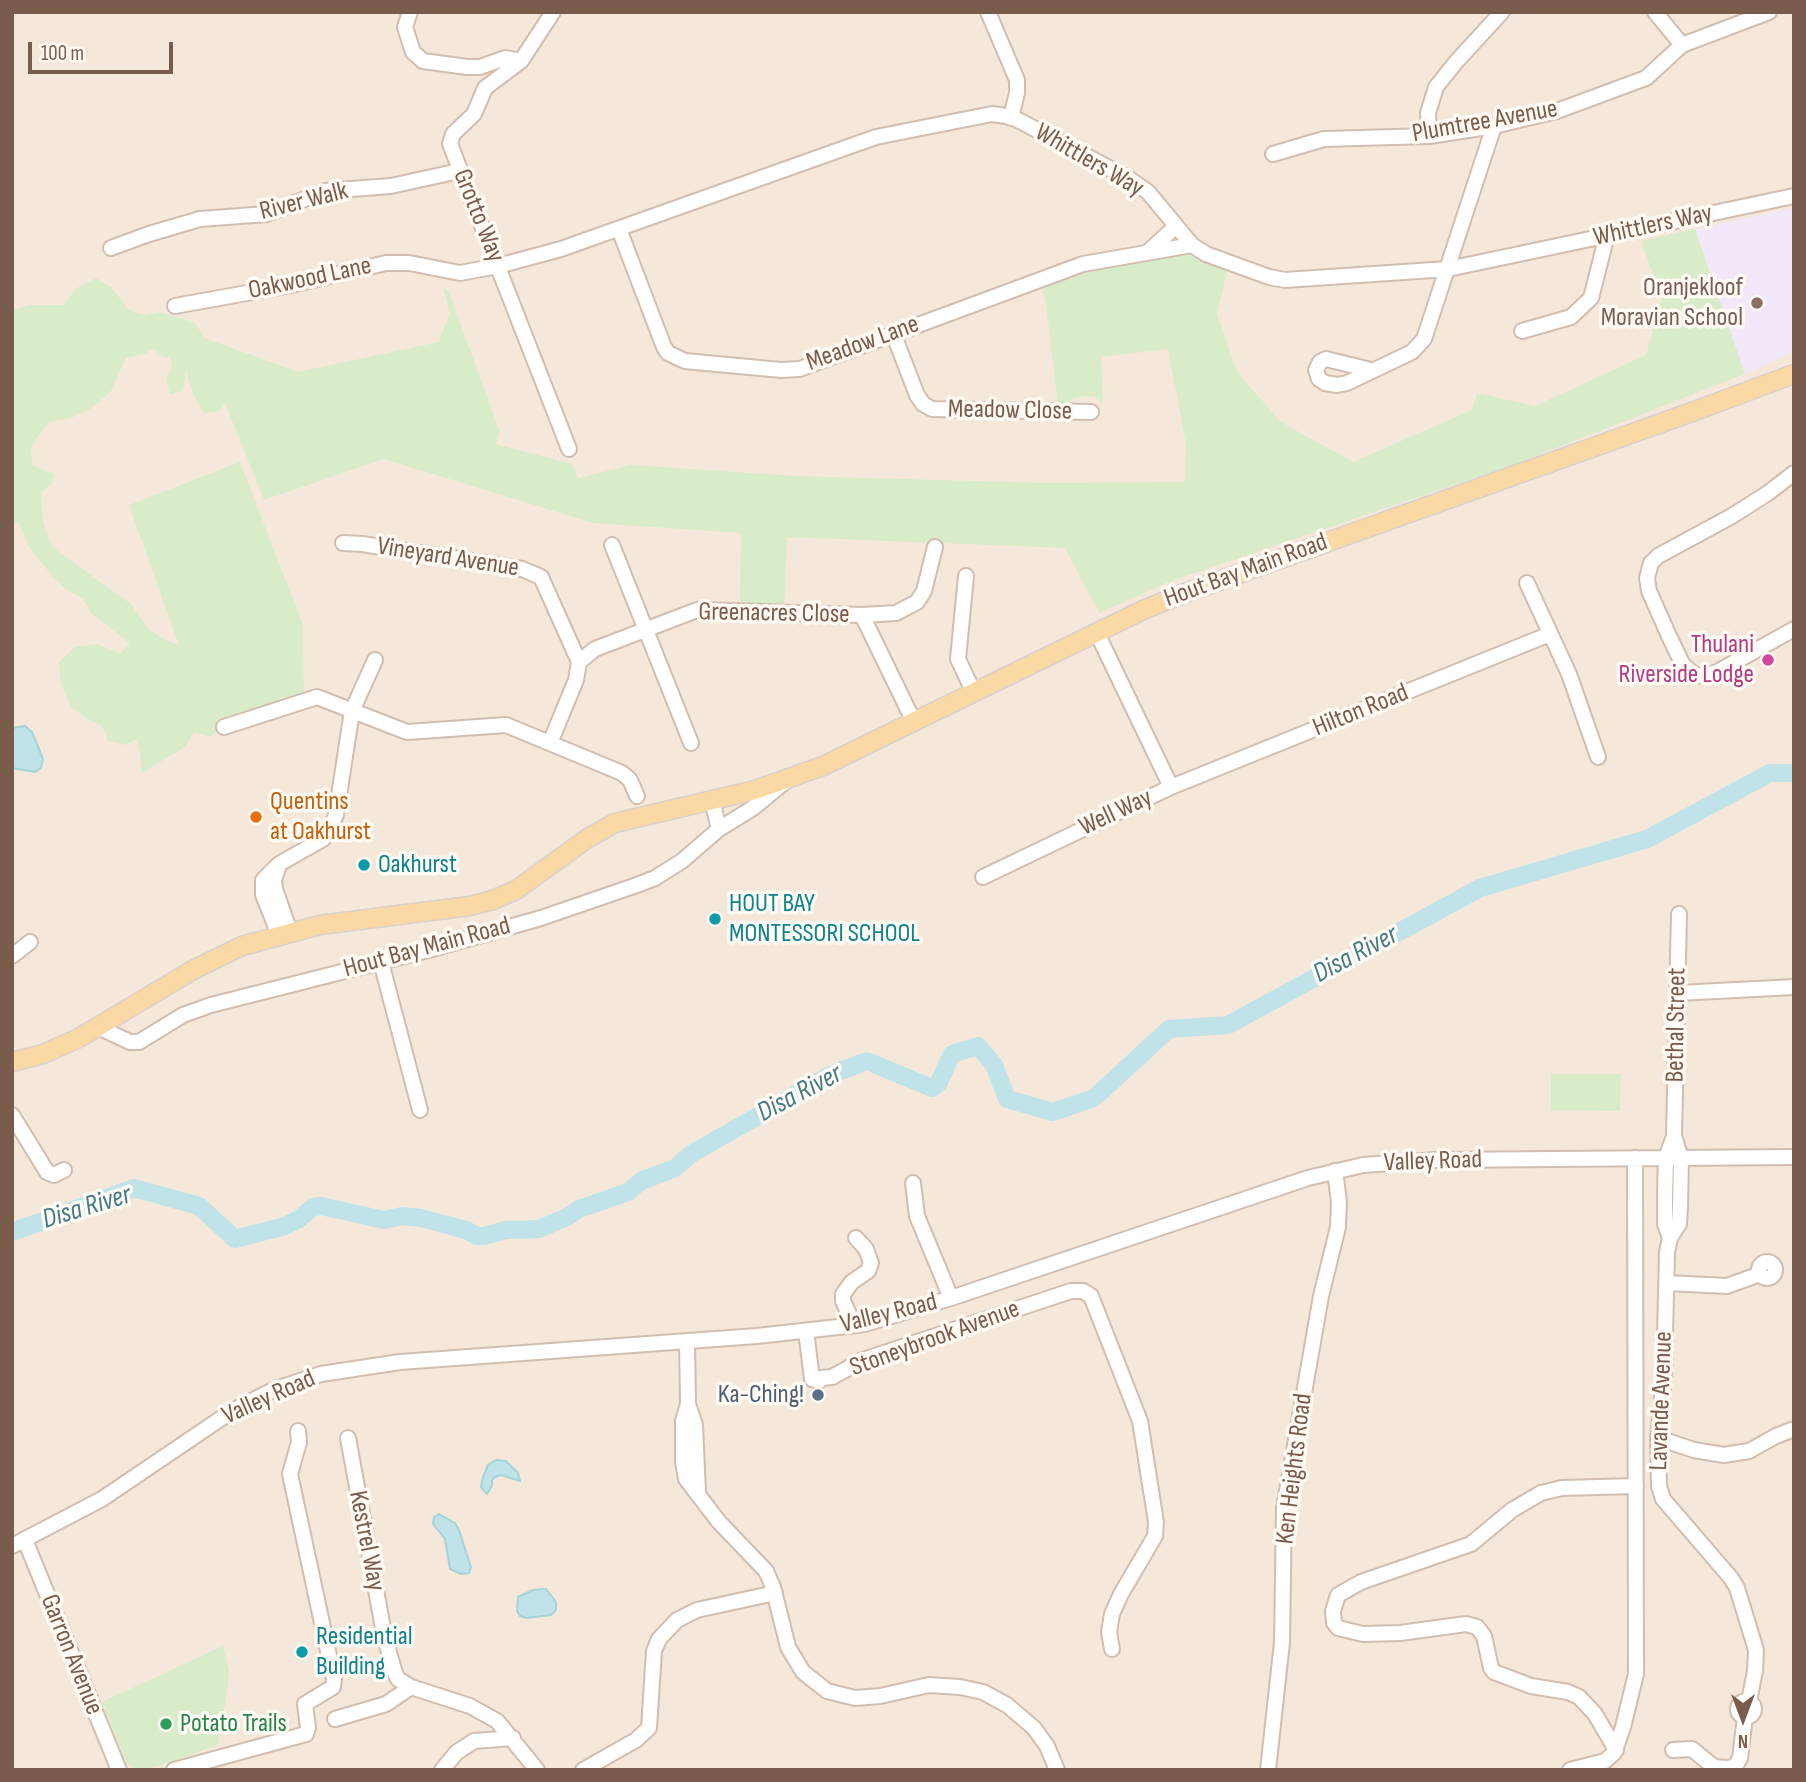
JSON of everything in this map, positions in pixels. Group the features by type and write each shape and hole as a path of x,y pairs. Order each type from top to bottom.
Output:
{"main road":[{"name":"Hout Bay Main Road","path":"12,1062 55,1049 98,1027 214,958 242,946 285,933 350,920 487,902 516,890 587,838 615,823 786,780 823,766 1143,610 1185,593 1794,374"}],"street":[{"path":"410,12 405,27 413,52 424,61 480,67 505,58 521,61"},
{"name":"Grotto Way","path":"553,12 521,61 485,88 474,114 453,134 450,144 569,449"},
{"path":"988,12 1017,79 1017,93 1011,117"},
{"path":"1429,136 1428,113 1436,87 1502,12"},
{"path":"1655,12 1682,46 1769,12"},
{"name":"Plumtree Avenue","path":"1273,154 1334,138 1429,136 1557,111 1646,78 1682,46"},
{"name":"Whittlers Way","path":"497,262 561,249 876,137 981,115 1011,117 1128,178 1148,192 1192,246 1219,259 1285,280 1448,268 1794,196"},
{"path":"1371,370 1405,356 1422,343 1494,125"},
{"name":"River Walk","path":"111,248 200,219 267,214 309,196 332,190 391,186 459,171"},
{"path":"1149,251 1175,227"},
{"name":"Meadow Lane","path":"619,229 668,353 678,359 692,362 794,370 1076,266 1149,251 1192,246"},
{"path":"1522,331 1572,317 1591,298 1607,235"},
{"name":"Oakwood Lane","path":"175,306 291,285 386,263 409,262 464,273 497,262"},
{"name":"Meadow Close","path":"893,333 917,395 923,404 932,409 1091,412"},
{"path":"1794,473 1732,516 1658,556 1651,563 1647,578 1649,591 1683,665 1695,675 1707,676 1720,671 1794,629"},
{"name":"Vineyard Avenue","path":"342,543 412,551 523,569 538,574 547,586 579,662"},
{"path":"612,545 691,743"},
{"path":"862,615 901,611 917,603 924,591 936,547"},
{"path":"966,576 958,659 974,693"},
{"path":"1527,583 1576,692 1598,757"},
{"name":"Greenacres Close","path":"579,662 594,649 696,610 862,615 914,722"},
{"name":"Well Way","path":"983,877 1171,787 1097,633"},
{"name":"Hilton Road","path":"1171,787 1550,634"},
{"path":"285,933 274,880 279,864 323,839 334,822 352,711 375,660"},
{"path":"550,743 576,680 579,662"},
{"path":"223,727 314,697 407,732 506,726 622,773 630,780 637,796"},
{"name":"Hout Bay Main Road","path":"98,1027 130,1042 139,1042 183,1015 211,1005 541,918 646,881 682,861 719,829 773,793 786,780"},
{"path":"712,800 719,829"},
{"name":"Bethal Street","path":"1666,1158 1674,1136 1679,914"},
{"path":"12,956 30,942"},
{"path":"381,962 420,1110"},
{"path":"1678,993 1794,987"},
{"path":"12,1115 44,1169 54,1175 64,1170"},
{"name":"Bethal Street","path":"1674,1136 1681,1158"},
{"name":"Valley Road","path":"18,1543 102,1499 253,1399 304,1378 336,1370 400,1362 811,1331 854,1325 889,1318 951,1298 1261,1193 1363,1165 1414,1161 1794,1157"},
{"path":"1570,1770 1605,1761 1616,1750 1636,1674 1634,1158"},
{"name":"Lavande Avenue","path":"1666,1158 1665,1224 1670,1238 1664,1375 1658,1438 1659,1486 1663,1499 1737,1588 1756,1650 1755,1671 1748,1701 1754,1709 1751,1715 1745,1717 1740,1758 1735,1767 1714,1767 1692,1749 1673,1750"},
{"name":"Lavande Avenue","path":"1670,1238 1679,1224 1681,1158"},
{"name":"Ken Heights Road","path":"1268,1770 1282,1642 1284,1508 1318,1307 1338,1227 1339,1202 1335,1171"},
{"path":"913,1183 918,1216 951,1298"},
{"path":"1665,1193 1681,1188"},
{"path":"854,1325 843,1294 852,1282 868,1271 871,1263 866,1250 856,1238"},
{"path":"1667,1283 1727,1286 1760,1275"},
{"name":"Stoneybrook Avenue","path":"811,1331 821,1378 838,1374 863,1360 1071,1291 1083,1291 1091,1296 1140,1421 1156,1522 1155,1536 1112,1614 1109,1632 1112,1648"},
{"path":"687,1341 688,1401 695,1425 698,1493 719,1522 763,1566 770,1577 792,1655 803,1672 819,1686 836,1694 863,1698 929,1685 961,1687 983,1692 1007,1705 1034,1728 1047,1746 1057,1770"},
{"path":"1658,1438 1694,1450 1724,1455 1749,1451 1776,1436 1794,1430"},
{"path":"174,1770 306,1734 306,1702 329,1692 334,1682 290,1474 299,1442 298,1431"},
{"name":"Kestrel Way","path":"348,1438 391,1665 398,1679 411,1687"},
{"path":"1616,1750 1595,1714 1579,1697 1568,1692 1531,1686 1494,1672 1484,1636 1477,1627 1466,1624 1400,1633 1363,1634 1338,1628 1334,1623 1333,1611 1336,1599 1345,1591 1372,1578 1472,1544 1520,1504 1541,1493 1562,1489 1636,1486"},
{"name":"Garron Avenue","path":"18,1543 119,1770"},
{"path":"583,1770 636,1740 649,1728 654,1651 659,1639 677,1620 697,1610 775,1593"},
{"path":"335,1719 386,1704 411,1687 484,1712 513,1738 537,1770"},
{"path":"442,1770 457,1752 474,1741 513,1738"}],"shaded area":[{"path":"12,12 1794,12 1794,1770 12,1770"},
{"name":"Oranjekloof Moravian School","path":"1794,208 1794,351 1745,374 1695,229"}],"green space":[{"path":"1695,229 1745,374 1513,465 1171,581 1099,613 1065,548 787,537 784,611 740,609 741,533 593,523 384,459 264,500 225,403 220,411 203,413 186,370 183,391 170,394 166,380 172,367 170,357 163,357 153,348 145,354 126,358 111,391 92,408 69,419 50,421 35,440 31,451 33,466 54,474 52,483 41,492 43,522 52,547 131,604 149,630 179,645 129,505 240,462 303,625 304,701 219,729 211,737 194,732 186,746 142,773 136,739 124,745 108,741 102,726 71,707 61,684 59,662 75,647 98,644 120,654 130,643 92,614 83,599 67,590 53,577 28,545 19,522 12,523 12,310 31,305 64,305 75,289 96,278 111,287 130,311 144,315 159,312 194,322 205,338 298,372 439,342 450,312 443,288 448,290 500,432 496,444 572,464 578,478 631,465 795,476 1046,483 1185,482 1186,444 1168,349 1101,357 1103,405 1096,397 1086,396 1074,397 1067,404 1058,407 1042,288 1090,272 1174,254 1189,254 1227,271 1217,314 1237,372 1281,422 1353,462 1472,410 1477,393 1535,406 1646,355 1662,299 1641,241"},
{"path":"1551,1074 1621,1074 1620,1111 1551,1110"},
{"name":"Potato Trails","path":"223,1646 229,1670 217,1746 145,1770 138,1770 127,1764 102,1702"}],"water":[{"path":"25,726 32,732 43,759 41,768 35,772 12,768 12,728"},
{"path":"496,1460 506,1461 518,1473 520,1481 501,1475 495,1477 487,1494 481,1487 483,1477 488,1465"},
{"path":"439,1514 455,1523 459,1530 471,1567 469,1573 461,1574 450,1569 445,1539 433,1524 434,1517"},
{"path":"546,1589 556,1602 556,1610 551,1615 527,1618 520,1616 517,1611 518,1597 533,1590"}],"waterway":[{"name":"Disa River","path":"12,1232 134,1188 199,1206 235,1239 285,1226 313,1207 321,1206 384,1220 402,1216 421,1218 466,1230 477,1236 506,1230 539,1229 579,1209 628,1192 641,1181 675,1168 691,1154 830,1075 867,1061 932,1088 938,1084 952,1054 978,1046 994,1065 1007,1099 1053,1112 1094,1098 1169,1029 1228,1025 1480,888 1647,839 1770,773 1794,773"}],"place":[{"name":"Oranjekloof Moravian School","path":"1757,303"},
{"name":"Thulani Riverside Lodge","path":"1768,660"},
{"name":"Quentins at Oakhurst","path":"256,817"},
{"name":"Oakhurst","path":"364,865"},
{"name":"HOUT BAY MONTESSORI SCHOOL","path":"715,919"},
{"name":"Ka-Ching!","path":"818,1395"},
{"name":"Residential Building","path":"302,1652"},
{"name":"Potato Trails","path":"166,1724"}]}
